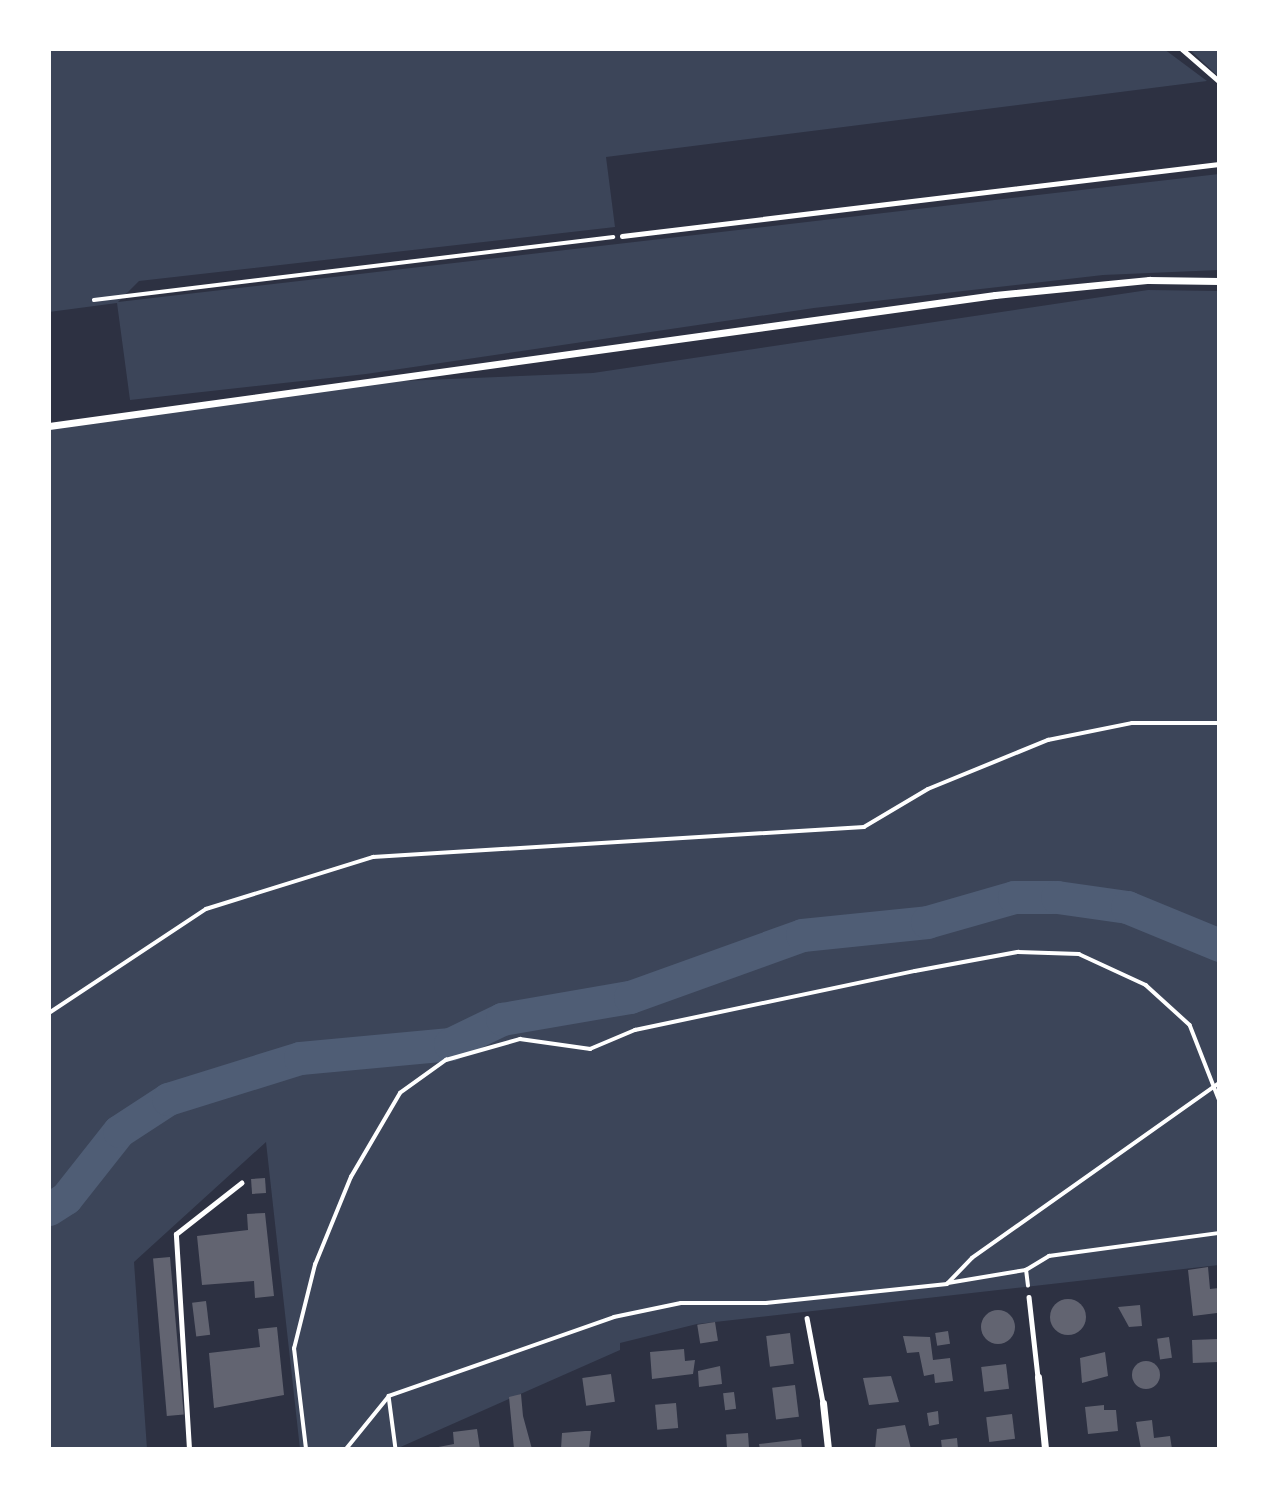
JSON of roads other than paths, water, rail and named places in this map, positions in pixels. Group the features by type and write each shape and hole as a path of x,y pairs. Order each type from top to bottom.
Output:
{"street":[{"path":"49,426 995,295 1149,280 1219,281"},
{"path":"1038,1377 1045,1449"},
{"path":"823,1403 828,1449"}],"lane":[{"path":"1182,49 1219,81"},
{"path":"621,236 1219,164"},
{"path":"188,1449 176,1234 241,1183"},
{"path":"1029,1297 1038,1377"},
{"path":"807,1318 823,1403"}],"waterway":[{"path":"49,1209 66,1198 119,1131 168,1099 300,1058 450,1044 502,1019 630,997 802,935 927,922 1014,897 1057,897 1127,907 1219,945"}]}
